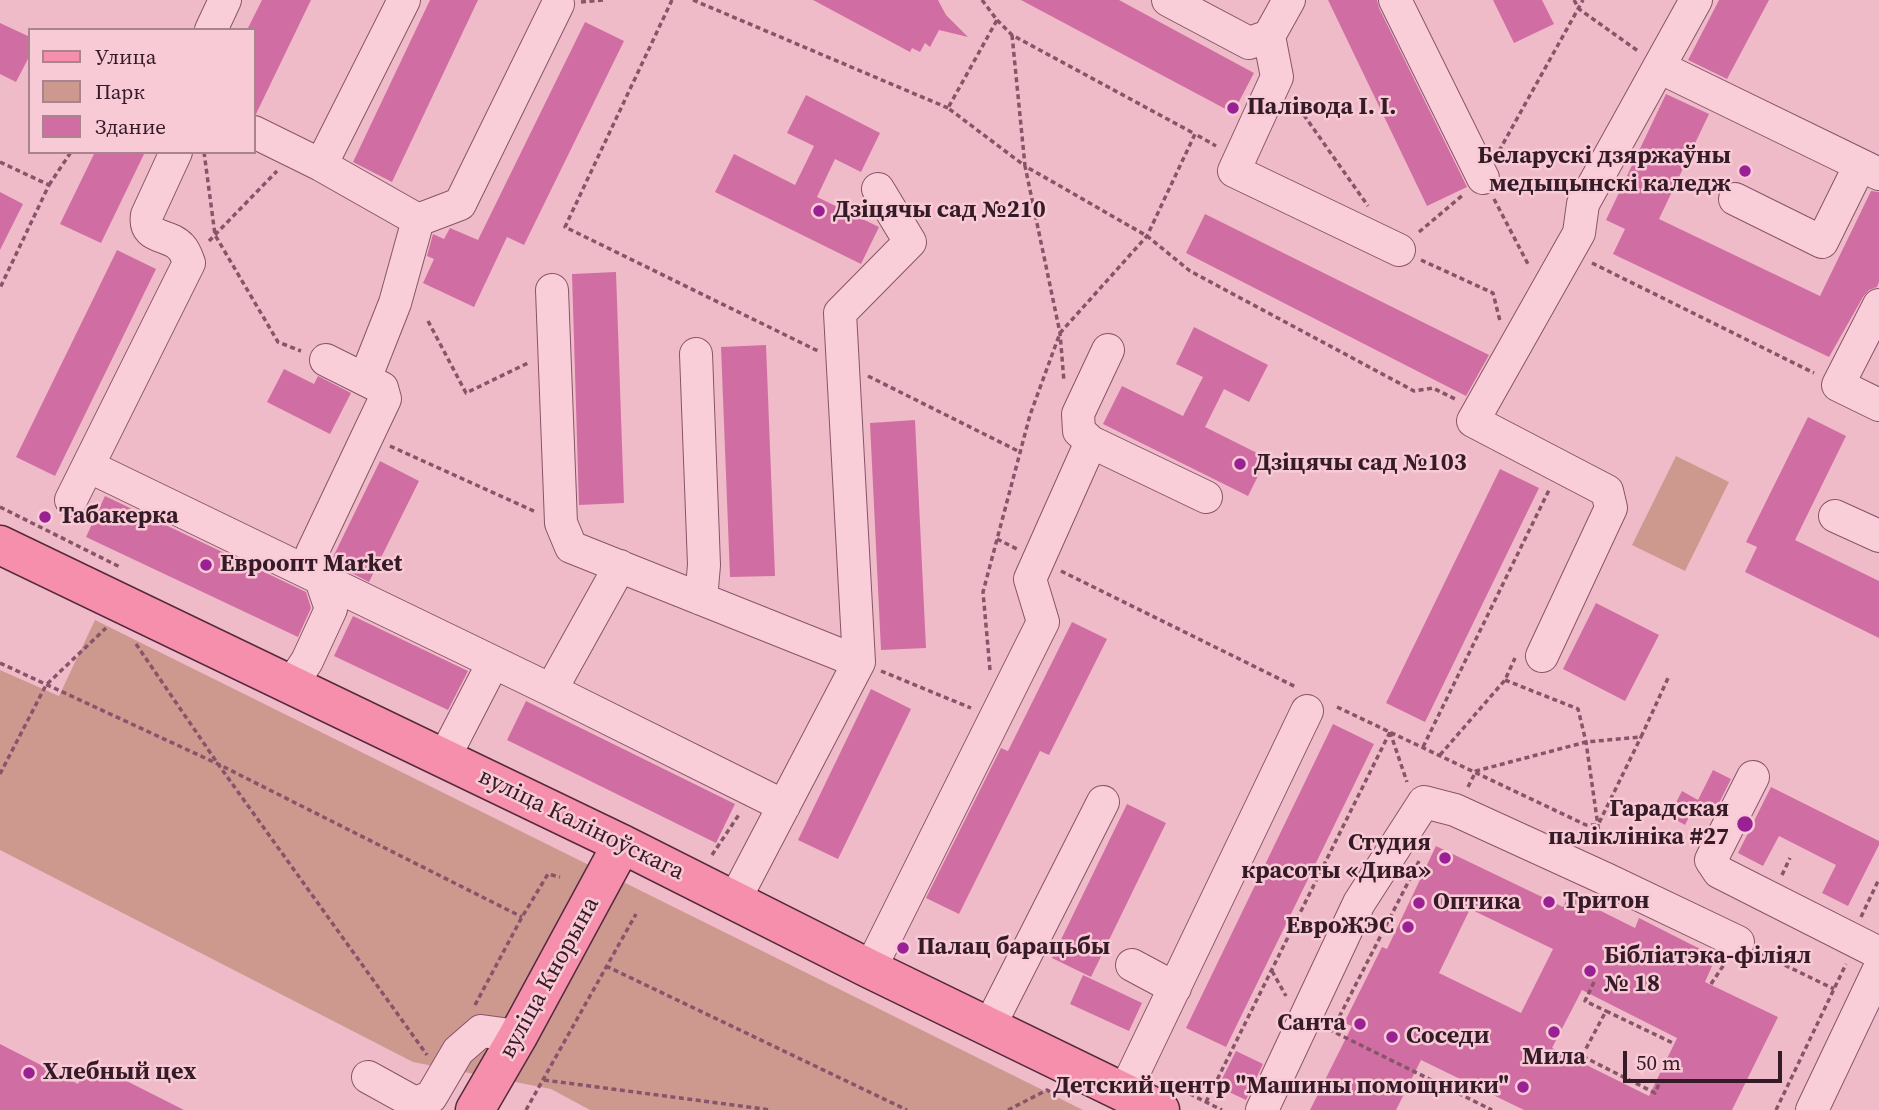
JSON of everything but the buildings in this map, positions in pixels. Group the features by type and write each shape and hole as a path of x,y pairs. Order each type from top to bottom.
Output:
{"main road":[{"name":"вуліца Каліноўскага","path":"0,545 622,844 870,969 1160,1110"},
{"name":"вуліца Кнорына","path":"475,1110 622,844"}],"street":[{"path":"212,28 225,0"},
{"path":"308,158 404,0"},
{"path":"1168,0 1249,43 1269,36"},
{"path":"1289,0 1269,36 1277,77 1234,171 1399,250"},
{"path":"1395,0 1483,178"},
{"path":"1542,656 1611,508 1607,491 1473,421 1579,233 1583,204 1696,0"},
{"path":"418,220 460,204 558,5"},
{"path":"1659,67 1870,170 1822,242 1735,199"},
{"path":"256,133 308,158 418,220"},
{"path":"71,500 189,263 183,248 150,232 145,223 176,154"},
{"path":"734,901 859,662 840,313 910,242 878,190"},
{"path":"365,379 395,303 418,220"},
{"path":"552,290 561,523 571,547 859,662"},
{"path":"1879,305 1838,385 1879,405"},
{"path":"1108,350 1078,414 1079,431 1091,442 1206,498"},
{"path":"696,354 704,565 701,599"},
{"path":"291,685 307,661 331,609 312,553 385,399 382,388 326,360"},
{"path":"870,969 1042,622 1030,579 1091,442"},
{"path":"88,466 784,806"},
{"path":"1835,516 1879,536"},
{"path":"551,690 620,566"},
{"path":"444,758 493,663"},
{"path":"1124,1093 1315,702"},
{"path":"1753,777 1711,860 1715,866 1720,872 1868,948"},
{"path":"989,1027 1103,802"},
{"path":"1262,1110 1359,903 1424,802 1455,810 1738,942"},
{"path":"1132,965 1175,988"},
{"path":"1812,1110 1879,968"},
{"path":"368,1077 416,1107 432,1097 458,1051 481,1031 518,1036"}],"path":[{"path":"672,0 565,227 1020,452"},
{"path":"693,0 948,108 1025,166 1147,236 1190,271 1414,391 1433,388"},
{"path":"982,0 1012,34 1239,159"},
{"path":"1574,0 1579,9 1659,67"},
{"path":"1509,357 1493,293 1399,250 1483,178 1583,0"},
{"path":"948,108 997,20"},
{"path":"1012,34 1025,166 1060,333 1064,384"},
{"path":"1277,77 1368,206"},
{"path":"859,662 995,718 983,592 1030,415 1060,333 1147,236 1195,134"},
{"path":"0,288 49,184 70,154"},
{"path":"204,154 215,235 278,342 326,360"},
{"path":"189,263 215,235 308,158"},
{"path":"0,162 49,184"},
{"path":"1483,178 1544,295"},
{"path":"1568,251 1838,385"},
{"path":"428,321 466,393 554,351"},
{"path":"369,437 561,523"},
{"path":"1423,747 1561,467"},
{"path":"997,539 1315,702 1476,771 1586,825 1598,825"},
{"path":"0,774 46,685 110,624"},
{"path":"129,633 218,764 434,1064"},
{"path":"0,663 218,764 522,916"},
{"path":"1598,825 1669,676"},
{"path":"1440,755 1505,680 1578,709 1586,741 1606,879"},
{"path":"1390,732 1417,815"},
{"path":"1206,1102 1390,732"},
{"path":"1466,791 1476,771 1586,741 1641,737"},
{"path":"712,855 744,807 784,806"},
{"path":"1418,864 1332,1031 1492,1110"},
{"path":"473,1008 522,916 548,874 560,877"},
{"path":"1776,1110 1834,989 1868,948 1857,926 1879,879"},
{"path":"526,1110 636,914"},
{"path":"1738,942 1834,989"},
{"path":"606,966 907,1110"},
{"path":"1594,982 1585,1002 1675,1044"},
{"path":"1579,1063 1606,1011"},
{"path":"1582,1056 1655,1093 1659,1084"},
{"path":"544,1080 771,1110"},
{"path":"1008,1110 1047,1090 1059,1096"}],"green space":[{"path":"1676,456 1729,482 1685,571 1632,545"},
{"path":"95,620 1083,1110 590,1110 551,1089 413,1062 0,850 0,670 59,696"}],"place":[{"name":"Палівода І. І.","path":"1233,108"},
{"name":"Беларускі дзяржаўны медыцынскі каледж","path":"1745,171"},
{"name":"Дзіцячы сад №210","path":"819,211"},
{"name":"Дзіцячы сад №103","path":"1240,464"},
{"name":"Табакерка","path":"45,517"},
{"name":"Евроопт Market","path":"206,565"},
{"name":"Гарадская паліклініка #27","path":"1745,824"},
{"name":"Студия красоты «Дива»","path":"1445,858"},
{"name":"Тритон","path":"1549,902"},
{"name":"Оптика","path":"1419,903"},
{"name":"ЕвроЖЭС","path":"1408,927"},
{"name":"Палац барацьбы","path":"903,948"},
{"name":"Бібліатэка-філіял № 18","path":"1590,971"},
{"name":"Санта","path":"1360,1024"},
{"name":"Мила","path":"1554,1032"},
{"name":"Соседи","path":"1392,1037"},
{"name":"Хлебный цех","path":"29,1073"},
{"name":"Детский центр \"Машины помощники\"","path":"1523,1087"}]}
